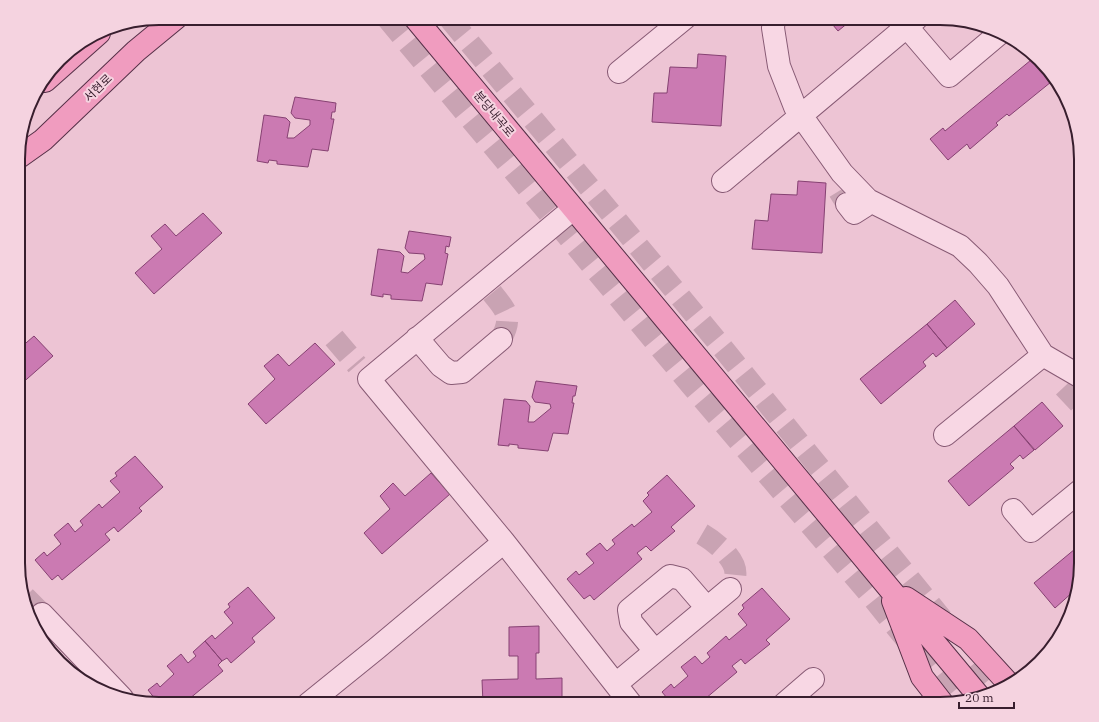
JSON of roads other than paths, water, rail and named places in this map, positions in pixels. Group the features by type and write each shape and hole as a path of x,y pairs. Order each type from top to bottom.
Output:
{"main road":[{"name":"서현로","path":"25,153 44,140 136,51 168,25"},
{"name":"분당내곡로","path":"421,25 975,692"},
{"path":"887,585 968,639 1005,680"},
{"path":"887,585 922,677 938,697"}],"lane":[{"path":"619,72 676,25"},
{"path":"773,25 779,66 795,107 842,173 868,200 960,246 978,263 998,286 1043,355 1074,373"},
{"path":"723,181 908,25"},
{"path":"914,25 949,76 995,37"},
{"path":"847,204 854,213 865,206 868,200"},
{"path":"573,209 417,338 363,372 504,542 626,697"},
{"path":"417,338 441,366 451,373 462,372 501,339"},
{"path":"945,435 1043,355"},
{"path":"1013,510 1031,531 1074,496"},
{"path":"317,697 504,542"},
{"path":"655,651 631,622 629,610 670,576 682,579 707,608"},
{"path":"616,684 730,589"},
{"path":"42,614 56,641 109,687"},
{"path":"792,697 813,679"}],"tunnel":[{"path":"393,25 691,385 872,597 952,696"},
{"path":"455,25 725,351 942,619"},
{"path":"839,191 847,204"},
{"path":"492,293 504,309 507,319 507,325 501,339"},
{"path":"334,338 357,365"},
{"path":"1064,387 1074,398"},
{"path":"702,534 719,546 733,564 735,577 730,589"},
{"path":"32,604 42,614"},
{"path":"976,662 995,685"}]}
